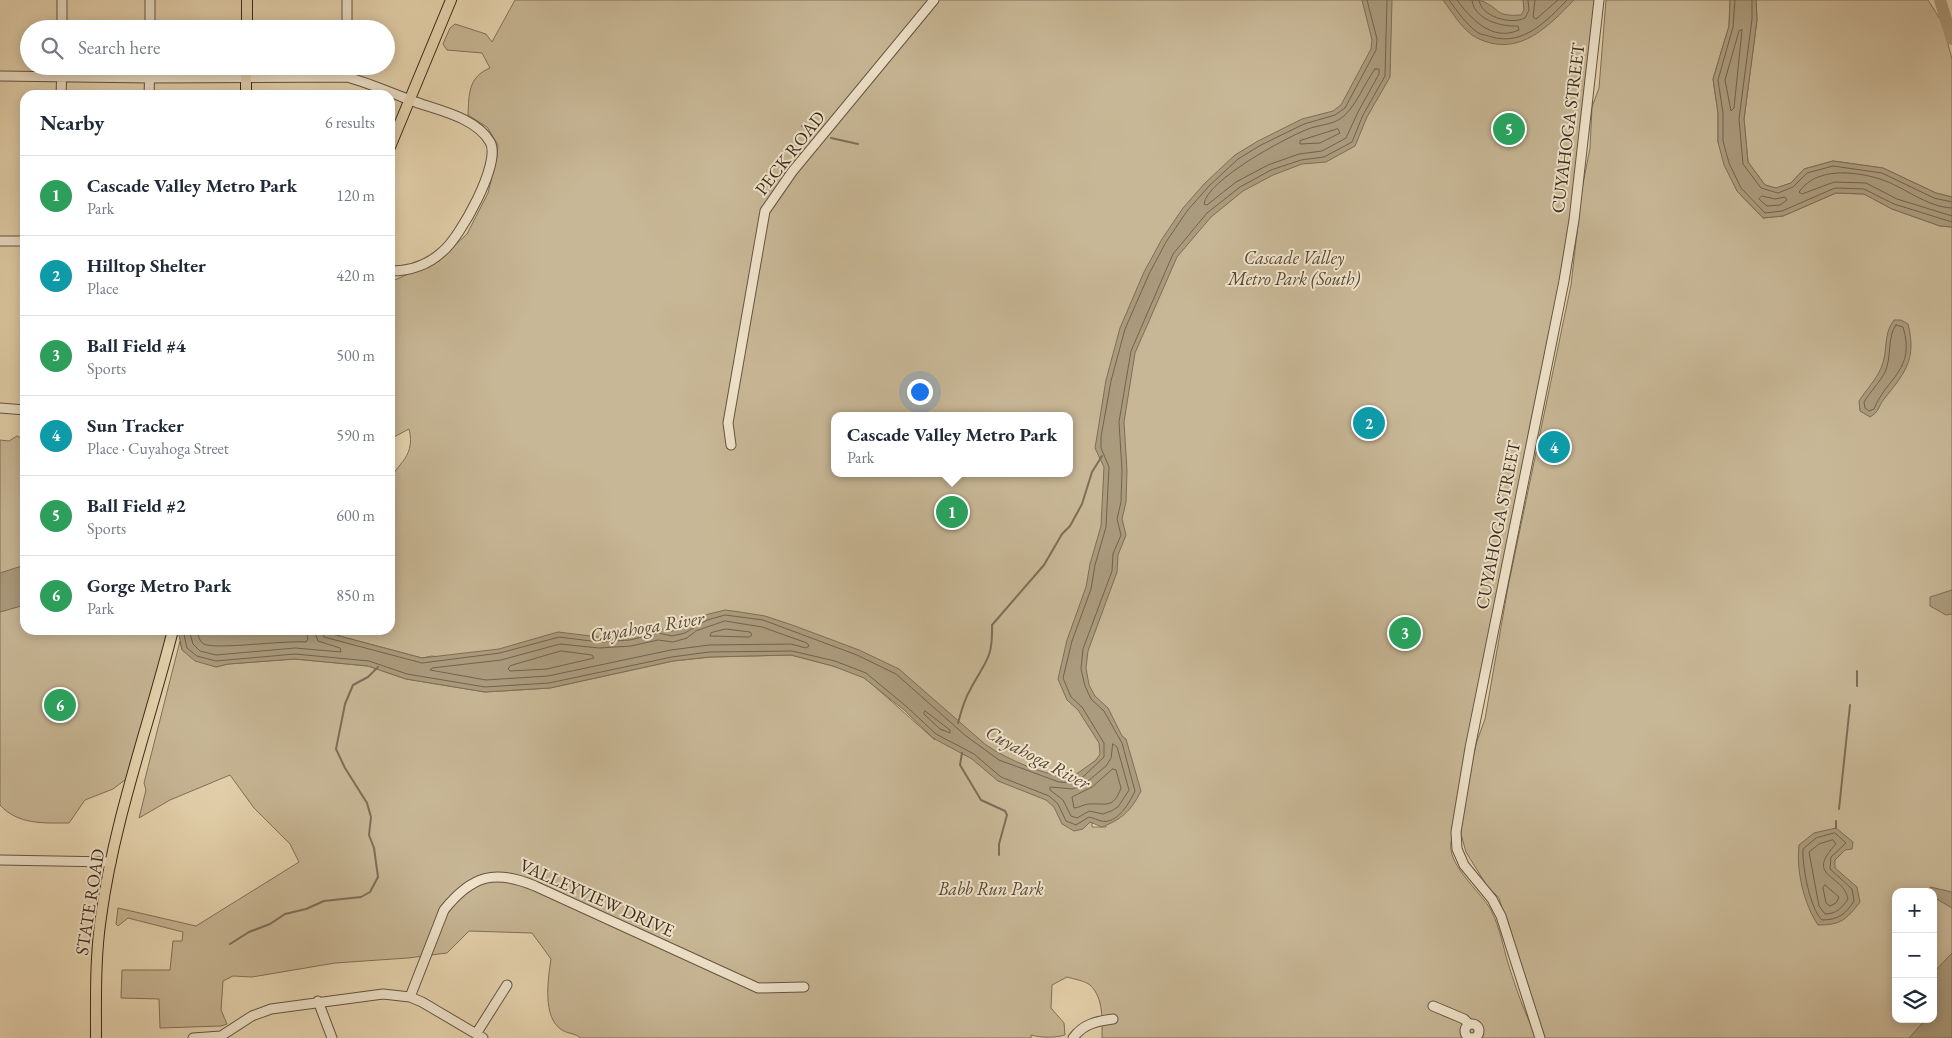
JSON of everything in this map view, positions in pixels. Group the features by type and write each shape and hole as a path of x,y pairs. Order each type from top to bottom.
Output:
{"main road":[{"path":"246,20 247,0"},
{"path":"395,135 451,0"},
{"path":"246,78 246,90"},
{"name":"STATE ROAD","path":"96,1038 98,945 111,862 172,635"}],"street":[{"path":"62,0 62,20"},
{"path":"150,0 150,20"},
{"path":"347,0 347,20"},
{"name":"PECK ROAD","path":"732,445 728,433 728,424 765,210 792,172 934,0"},
{"name":"CUYAHOGA STREET","path":"1540,1038 1502,916 1492,899 1464,866 1457,849 1456,832 1470,748 1570,246 1599,0"},
{"path":"0,76 62,78 346,77 371,83 387,90"},
{"path":"61,90 62,78"},
{"path":"149,90 150,78"},
{"path":"395,93 449,114 477,128 490,140 493,154 475,202 455,241 442,253 425,264 408,270 395,271"},
{"path":"0,241 20,241"},
{"path":"0,408 20,410"},
{"path":"0,860 111,862"},
{"name":"VALLEYVIEW DRIVE","path":"410,997 444,910 452,898 480,879 496,876 513,877 536,886 758,988 804,987"},
{"path":"193,1038 221,1037 260,1012 318,1001 383,994 410,997 433,1007 480,1036 507,984"},
{"path":"318,1001 332,1038"},
{"path":"1433,1006 1464,1019 1469,1024 1466,1028 1467,1035 1476,1038"},
{"path":"1073,1038 1091,1023 1113,1019"}],"green space":[{"name":"Cascade Valley Metro Park (South)","path":"515,0 1599,0 1574,220 1456,832 1451,842 1451,852 1462,874 1492,912 1518,992 1537,1038 1102,1038 1100,1003 1095,990 1088,984 1067,977 1052,985 1051,1008 1064,1023 1065,1035 1057,1037 1031,1035 1031,1038 580,1038 562,1030 551,1017 548,998 551,959 532,933 469,931 447,953 408,958 335,963 252,977 233,976 223,981 221,1010 227,1024 221,1026 160,1028 159,999 121,998 122,970 170,970 173,941 182,941 183,932 128,918 118,926 116,924 118,908 196,926 299,862 290,844 254,808 230,775 170,800 139,818 146,790 144,783 180,641 182,650 216,667 228,664 295,659 368,666 406,679 485,692 550,688 673,661 710,657 791,655 833,666 864,677 935,740 928,701 727,617 540,670 432,656 422,658 336,635 395,635 395,472 407,455 411,440 409,429 395,436 395,280 438,261 467,234 488,193 498,145 487,127 468,115 471,87 477,76 490,68 482,53 447,50 443,44 450,28 455,24 486,34 492,42","holes":["1095,762 1106,827 1092,827 1093,806 1070,786"]},
{"path":"1606,0 1730,0 1729,26 1713,79 1718,113 1718,142 1737,191 1763,218 1783,216 1836,193 1864,194 1892,209 1940,226 1952,227 1952,1038 1540,1038 1499,898 1487,886 1466,852 1461,834 1464,796 1477,741 1485,719 1508,587 1571,285 1582,189 1590,148 1592,107 1599,88"},
{"path":"1756,0 1928,0 1942,22 1952,59 1952,197 1936,193 1883,168 1833,161 1804,169 1791,183 1776,188 1765,185 1748,162 1744,119 1757,20"},
{"path":"17,436 20,438 20,635 172,635 134,773 113,789 85,800 69,823 32,822 7,812 0,805 0,440 9,441"}],"water":[{"path":"1362,0 1392,0 1390,77 1367,117 1355,146 1326,162 1302,164 1273,175 1243,191 1211,217 1177,257 1135,353 1124,422 1127,470 1126,502 1122,519 1126,535 1118,555 1117,572 1088,651 1086,668 1089,685 1095,696 1108,708 1122,736 1126,739 1141,791 1130,809 1115,821 1102,827 1090,822 1083,829 1074,831 1062,824 1054,807 1046,800 998,781 972,759 933,738 904,710 864,678 833,666 791,655 710,657 673,661 550,688 485,692 406,679 368,666 295,659 228,664 216,667 195,661 182,650 179,635 336,635 422,658 499,649 558,632 599,637 630,635 658,628 671,631 683,628 689,622 705,615 725,610 740,612 765,616 795,626 859,650 899,669 986,745 1027,766 1071,778 1096,760 1100,754 1099,743 1078,710 1067,700 1058,679 1067,640 1086,587 1090,564 1101,526 1104,467 1095,448 1106,380 1120,328 1144,272 1162,239 1183,208 1205,183 1235,155 1302,119 1333,111 1341,105 1371,49 1372,40"},
{"path":"1443,0 1482,1 1502,14 1521,15 1524,10 1523,0 1574,0 1542,30 1519,42 1506,44 1492,43 1472,35 1458,21"},
{"path":"1730,0 1756,0 1757,20 1744,119 1748,162 1765,185 1776,188 1791,183 1804,169 1833,161 1883,168 1936,193 1952,197 1952,227 1940,226 1892,209 1864,194 1836,193 1783,216 1763,218 1737,191 1724,165 1718,142 1718,113 1713,79 1729,26"},
{"path":"1894,320 1901,320 1908,324 1911,347 1910,356 1898,381 1877,411 1870,417 1860,411 1859,401 1881,368 1888,332"},
{"path":"20,567 20,606 0,612 0,573"},
{"path":"1952,590 1952,614 1946,615 1930,606 1930,597"},
{"path":"1836,828 1853,842 1852,849 1845,850 1835,860 1835,868 1857,887 1860,902 1842,920 1832,924 1818,925 1813,917 1802,887 1798,855 1799,845 1814,833"},
{"path":"1937,889 1952,892 1952,908 1937,899"},
{"path":"1952,953 1952,1038 1909,1038 1922,1023 1937,1023 1937,969"}],"waterway":[{"path":"1940,0 1952,39"},
{"path":"802,126 816,131"},
{"path":"831,138 858,144"},
{"path":"958,723 966,698 987,660 991,646 992,625 1044,565 1062,534 1070,526 1082,504 1092,472 1102,456"},
{"path":"230,944 249,932 270,924 285,914 306,909 324,901 361,897 370,892 378,877 374,848 369,835 371,817 367,803 345,768 336,749 345,704 353,685 368,677 378,667"},
{"path":"1857,671 1857,686"},
{"path":"1839,809 1850,705"},
{"path":"962,753 960,765 981,800 1005,811 1007,815 999,844 999,855"},
{"path":"1836,821 1836,828"}],"place":[{"name":"Ball Field #2","path":"1509,129"},
{"name":"Hilltop Shelter","path":"1369,423"},
{"name":"Sun Tracker","path":"1554,447"},
{"name":"Cascade Valley Metro Park","path":"952,512"},
{"name":"Ball Field #4","path":"1405,633"},
{"name":"Gorge Metro Park","path":"60,705"}],"water label":[{"name":"Cuyahoga River","path":"647,626"},
{"name":"Cuyahoga River","path":"1038,757"}],"park label":[{"name":"Babb Run Park","path":"991,889"}]}
